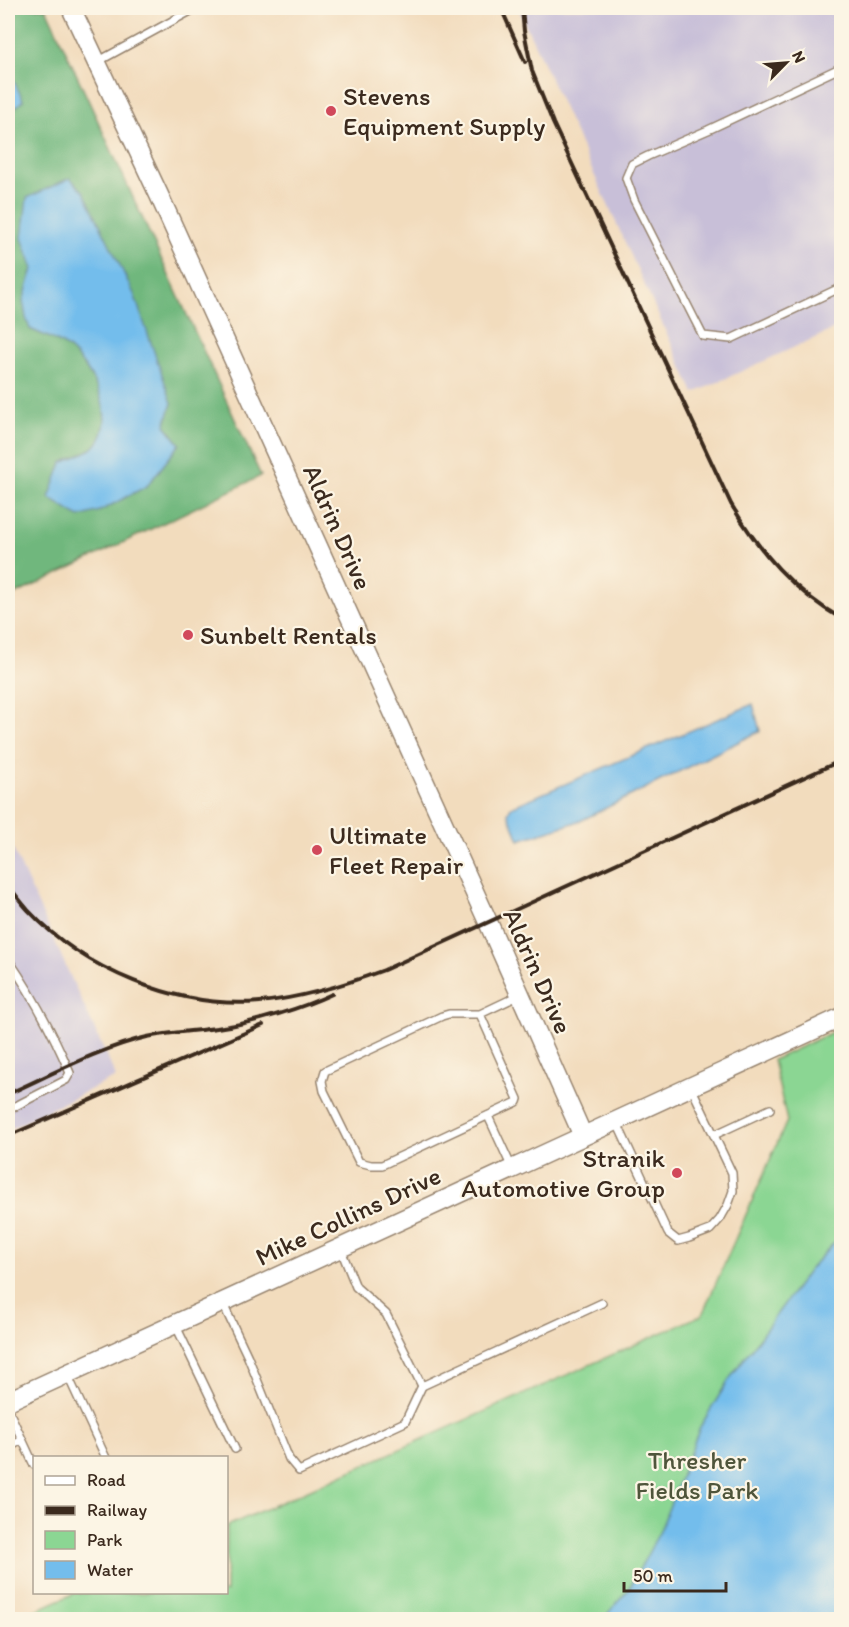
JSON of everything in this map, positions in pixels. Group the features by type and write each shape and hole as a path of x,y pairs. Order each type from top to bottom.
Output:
{"street":[{"name":"Aldrin Drive","path":"71,8 168,215 583,1136"},
{"name":"Mike Collins Drive","path":"8,1401 842,1017"}],"lane":[{"path":"97,62 196,8"},
{"path":"842,67 632,164 626,178 634,200 703,336 730,339 842,287"},
{"path":"8,959 26,985 69,1073 66,1080 8,1110"},
{"path":"480,1014 518,1099 517,1102 382,1165 359,1162 324,1091 322,1081 325,1071 442,1016 480,1014 520,994"},
{"path":"616,1121 668,1233 678,1241 710,1230 728,1205 733,1191 732,1173 691,1086"},
{"path":"714,1135 770,1109"},
{"path":"489,1116 513,1168"},
{"path":"340,1248 356,1287 386,1314 422,1386"},
{"path":"222,1302 249,1357 289,1459 299,1471 405,1422 422,1386 602,1303"},
{"path":"175,1324 235,1449"},
{"path":"66,1374 105,1456"},
{"path":"8,1409 33,1463"},
{"path":"8,1448 22,1440"}],"shaded area":[{"path":"518,8 841,8 841,326 694,393"},
{"path":"8,838 116,1077 8,1130"}],"green space":[{"path":"8,8 46,8 261,476 8,598 8,115 23,100 8,69","holes":["33,269 172,403 165,425 180,444 147,486 100,511 62,463 95,446 102,435 105,422 104,408 93,380 77,357 59,342 30,329 23,301"]},
{"name":"Thresher Fields Park","path":"841,1028 841,1619 14,1620 73,1594 228,1594 228,1526 702,1315 787,1121 773,1060"}],"water":[{"path":"8,69 23,100 8,115"},
{"path":"70,178 84,192 134,294 172,403 165,425 180,444 147,486 100,511 79,517 49,498 62,463 95,446 102,435 105,422 104,408 93,380 77,357 59,342 30,329 23,301 33,269 22,238 27,198"},
{"path":"753,704 760,731 580,821 519,840 508,813 511,807"},
{"path":"841,1235 841,1619 603,1619 629,1589 660,1531 700,1427 728,1381 809,1270"}],"railway":[{"path":"501,8 525,62"},
{"path":"522,8 532,71 553,123 731,504 753,538 779,569 808,596 842,619"},
{"path":"8,885 28,910 76,951 134,981 165,992 197,999 228,1003 276,1000 323,990 384,970 842,760"},
{"path":"8,1094 112,1047 156,1035 250,1022 332,994"},
{"path":"8,1136 263,1025"}],"place":[{"name":"Stevens Equipment Supply","path":"331,111"},
{"name":"Sunbelt Rentals","path":"188,635"},
{"name":"Ultimate Fleet Repair","path":"317,850"},
{"name":"Stranik Automotive Group","path":"677,1173"}]}
